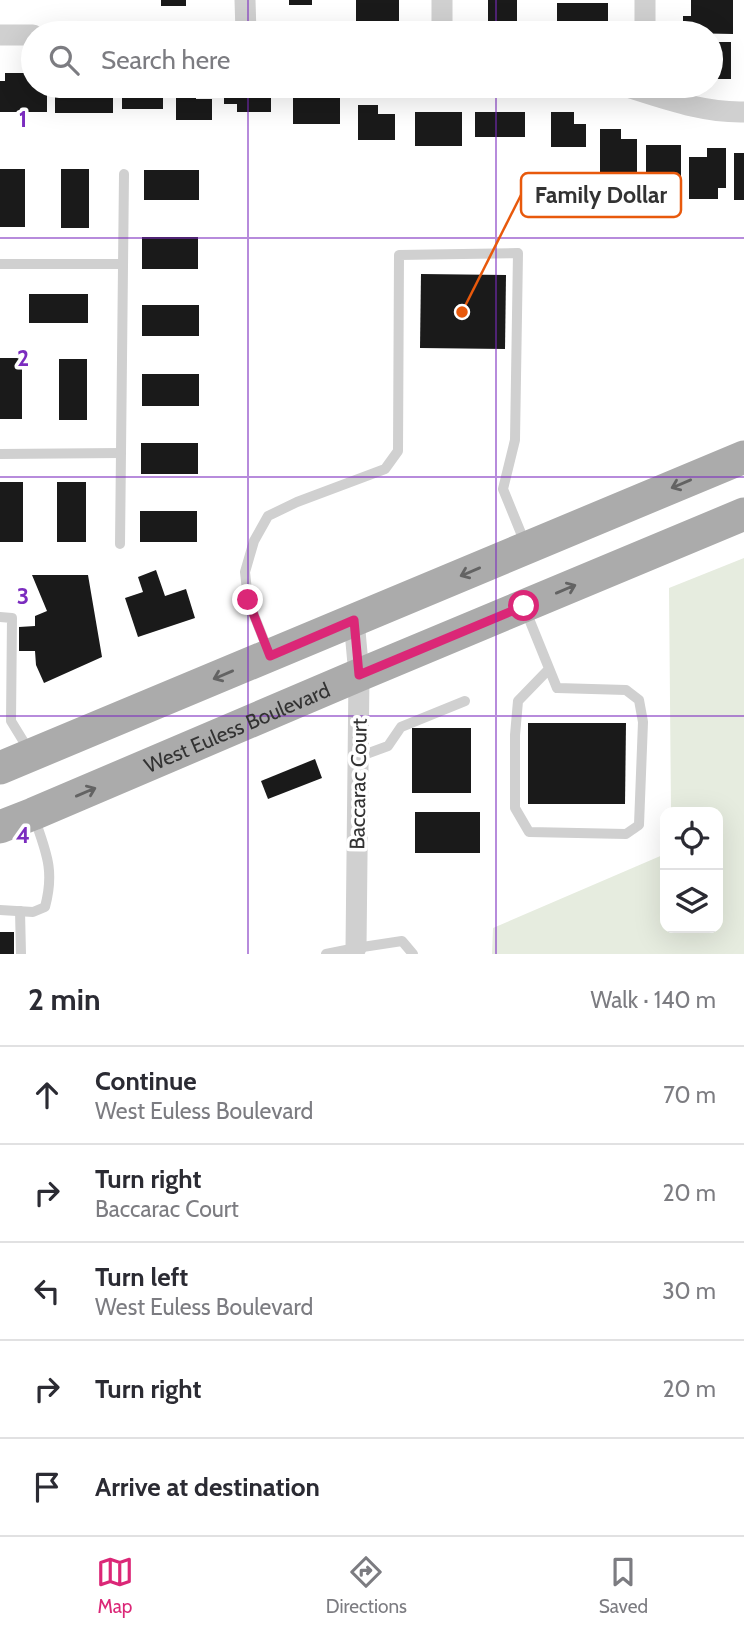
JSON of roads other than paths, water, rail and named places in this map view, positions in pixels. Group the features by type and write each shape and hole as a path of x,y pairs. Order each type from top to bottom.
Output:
{"main road":[{"path":"0,768 744,457"},
{"name":"West Euless Boulevard","path":"0,827 744,514"},
{"path":"0,761 33,755"}],"street":[{"path":"245,0 246,21"},
{"path":"442,0 442,21"},
{"path":"645,0 645,21"},
{"path":"0,35 21,35"},
{"path":"668,98 702,109 744,113"},
{"name":"Baccarac Court","path":"354,620 359,675 356,948"}],"lane":[{"path":"120,544 124,174"},
{"path":"270,656 248,600 246,572 254,541 268,516 296,502 385,469 398,451 399,255 517,253 515,440 503,489 527,548"},
{"path":"0,264 123,264"},
{"path":"0,454 121,453"},
{"path":"524,606 557,688 626,690 639,700 643,722 639,825 626,834 529,832 514,808 518,701 548,668"},
{"path":"0,618 12,618 10,721 33,755"},
{"path":"358,757 388,746 401,727 464,701"},
{"path":"0,910 33,912 46,907 50,871 33,814"},
{"path":"20,911 21,954"},
{"path":"326,954 402,941 413,954"}],"place":[{"name":"Family Dollar","path":"462,312"}]}
